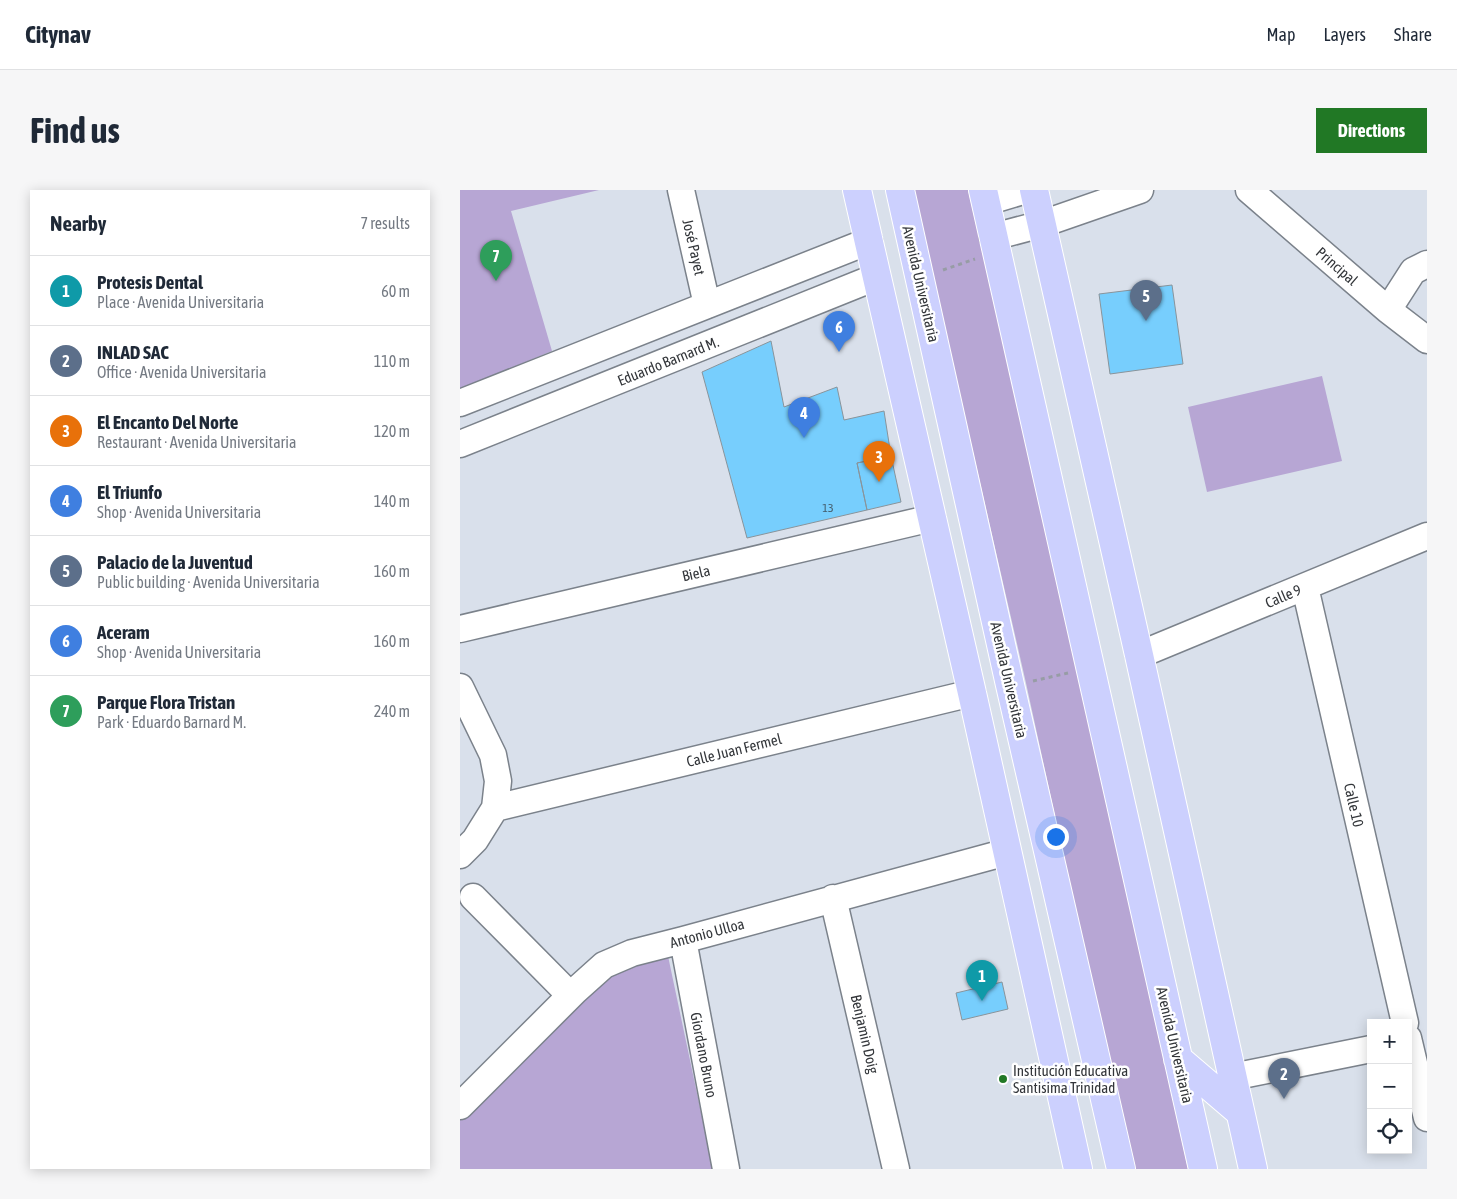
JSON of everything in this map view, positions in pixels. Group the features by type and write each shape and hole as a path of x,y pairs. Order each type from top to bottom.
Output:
{"main road":[{"path":"857,190 1078,1169"},
{"name":"Avenida Universitaria","path":"900,190 1010,685 1121,1169"},
{"path":"1034,190 1253,1169"},
{"name":"Avenida Universitaria","path":"984,196 1203,1169"},
{"path":"1178,1059 1240,1112"}],"street":[{"name":"José Payet","path":"680,190 707,305"},
{"path":"984,196 1026,190"},
{"path":"993,237 1042,224 1140,190"},
{"name":"Principal","path":"1249,190 1388,310 1427,340"},
{"path":"460,403 869,241"},
{"path":"1388,310 1413,271 1427,264"},
{"name":"Eduardo Barnard M.","path":"460,444 876,277"},
{"name":"Biela","path":"460,629 932,518"},
{"name":"Calle 9","path":"1139,655 1427,536"},
{"name":"Calle 10","path":"1305,586 1404,1019"},
{"path":"460,687 493,755 498,781 495,808 475,840 460,855"},
{"name":"Calle Juan Fermel","path":"495,808 972,693"},
{"name":"Antonio Ulloa","path":"460,1106 570,995 604,966 632,952 683,940 1007,852"},
{"path":"473,897 570,995"},
{"name":"Benjamin Doig","path":"833,898 896,1169"},
{"name":"Giordano Bruno","path":"683,940 726,1169"},
{"path":"1232,1076 1367,1050"},
{"name":"Calle 10","path":"1412,1053 1427,1118"}],"path":[{"path":"941,270 976,259"},
{"path":"1010,685 1090,668"}],"shaded area":[{"path":"460,190 599,190 511,211 552,351 460,389"},
{"path":"913,190 968,190 1078,671 1188,1169 1132,1169 1026,683"},
{"path":"1322,376 1342,461 1207,492 1188,407"},
{"path":"668,956 713,1169 460,1169 460,1118 608,974 636,960"}],"building":[{"path":"1172,285 1183,364 1110,374 1099,294"},
{"path":"771,341 784,407 837,387 844,420 884,411 891,456 857,463 867,510 747,538 702,372"},
{"path":"891,456 901,502 867,510 857,463"},
{"path":"1002,982 1008,1009 962,1020 956,993"}],"place":[{"name":"Parque Flora Tristan","path":"496,281"},
{"name":"Palacio de la Juventud","path":"1146,321"},
{"name":"Aceram","path":"839,352"},
{"name":"El Triunfo","path":"804,438"},
{"name":"El Encanto Del Norte","path":"879,482"},
{"name":"Protesis Dental","path":"982,1001"},
{"name":"Institución Educativa Santisima Trinidad","path":"1003,1079"},
{"name":"INLAD SAC","path":"1284,1099"}]}
